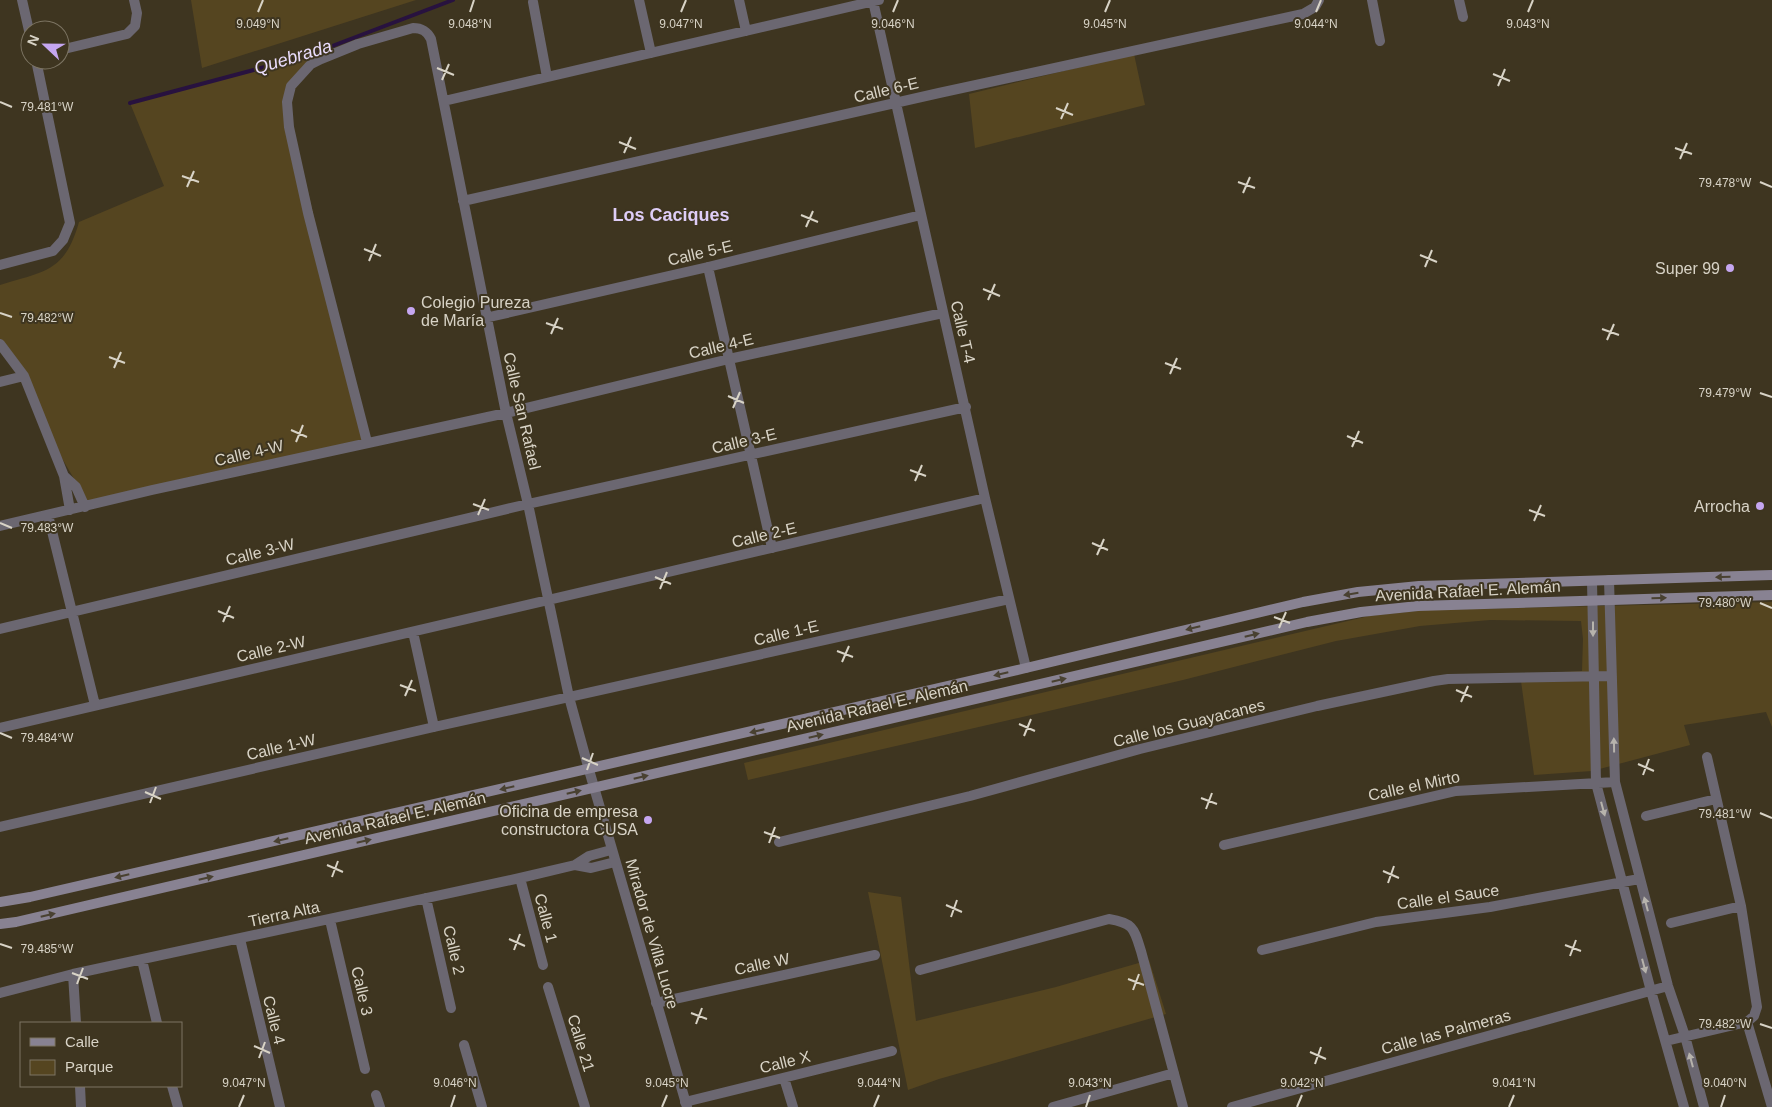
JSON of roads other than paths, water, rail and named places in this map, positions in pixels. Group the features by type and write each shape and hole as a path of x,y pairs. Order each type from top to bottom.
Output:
{"main road":[{"name":"Avenida Rafael E. Alemán","path":"0,902 40,895 589,770 1303,602 1358,592 1419,586 1772,575"},
{"name":"Avenida Rafael E. Alemán","path":"0,924 16,922 1278,629 1361,612 1418,606 1772,595"}],"street":[{"path":"22,0 27,20"},
{"path":"70,48 127,34 135,26 137,13 134,0"},
{"path":"639,0 651,53"},
{"path":"738,0 746,31"},
{"path":"1372,0 1380,41"},
{"path":"1459,0 1463,17"},
{"path":"444,101 746,31 837,5 876,1"},
{"name":"Calle T-4","path":"876,1 943,313 1026,668"},
{"path":"534,2 547,77"},
{"name":"Calle 6-E","path":"463,201 1303,14 1317,3"},
{"name":"Calle San Rafael","path":"367,442 308,213 289,127 287,102 291,86 311,64 321,58 358,44 413,28 424,30 431,39 506,413 528,504 569,697 589,770"},
{"path":"0,265 53,251 64,240 70,224 38,70"},
{"name":"Calle 5-E","path":"486,318 708,267 921,215"},
{"path":"708,267 772,548"},
{"name":"Calle 4-E","path":"506,413 729,359 943,313"},
{"path":"0,344 24,376 64,476 70,510"},
{"path":"0,382 24,376"},
{"name":"Calle 3-E","path":"528,504 966,407"},
{"name":"Calle 4-W","path":"0,526 152,490 506,413"},
{"path":"64,476 76,487 85,507"},
{"name":"Calle 2-E","path":"549,600 985,498"},
{"name":"Calle 3-W","path":"0,630 528,504"},
{"path":"48,515 94,705"},
{"path":"1610,580 1615,782 1668,986 1685,1036 1702,1106"},
{"path":"1592,581 1596,782 1651,991 1684,1107"},
{"name":"Calle 1-E","path":"569,697 1009,598"},
{"name":"Calle 2-W","path":"0,728 549,600"},
{"path":"413,632 434,727"},
{"name":"Calle los Guayacanes","path":"779,842 970,796 1140,749 1317,706 1448,678 1612,676"},
{"name":"Calle 1-W","path":"0,827 569,697"},
{"path":"1666,1041 1747,1022 1754,1016 1757,1007 1742,906 1707,757"},
{"name":"Mirador de Villa Lucre","path":"589,770 686,1104"},
{"name":"Calle el Mirto","path":"1224,845 1456,791 1615,782"},
{"path":"1646,816 1716,798"},
{"name":"Tierra Alta","path":"0,993 73,974 520,878 575,865 589,856 611,850"},
{"name":"Tierra Alta","path":"575,865 591,868 615,862"},
{"name":"Calle 1","path":"520,878 543,965"},
{"name":"Calle el Sauce","path":"1262,950 1376,922 1490,906 1640,879"},
{"name":"Calle 2","path":"426,898 452,1008"},
{"path":"1671,923 1742,906"},
{"path":"920,970 1109,919 1128,923 1134,930 1141,951 1183,1107"},
{"name":"Calle 3","path":"330,920 365,1069"},
{"name":"Calle 4","path":"240,939 280,1107"},
{"name":"Calle W","path":"656,1003 875,955"},
{"path":"142,960 157,1022"},
{"path":"73,974 76,1022"},
{"name":"Calle las Palmeras","path":"1232,1107 1668,986"},
{"name":"Calle 21","path":"548,987 585,1107"},
{"path":"1747,1022 1772,1107"},
{"path":"464,1045 482,1107"},
{"name":"Calle X","path":"686,1104 892,1051"},
{"path":"1053,1107 1174,1073"},
{"path":"784,1078 793,1107"},
{"path":"80,1087 81,1107"},
{"path":"172,1087 178,1107"},
{"path":"376,1095 380,1107"}],"waterway":[{"name":"Quebrada","path":"130,103 306,56 453,0"}],"place":[{"name":"Super 99","path":"1730,268"},
{"name":"Colegio Pureza de María","path":"411,311"},
{"name":"Arrocha","path":"1760,506"},
{"name":"Oficina de empresa constructora CUSA","path":"648,820"}],"district":[{"name":"Los Caciques","path":"671,215"}]}
